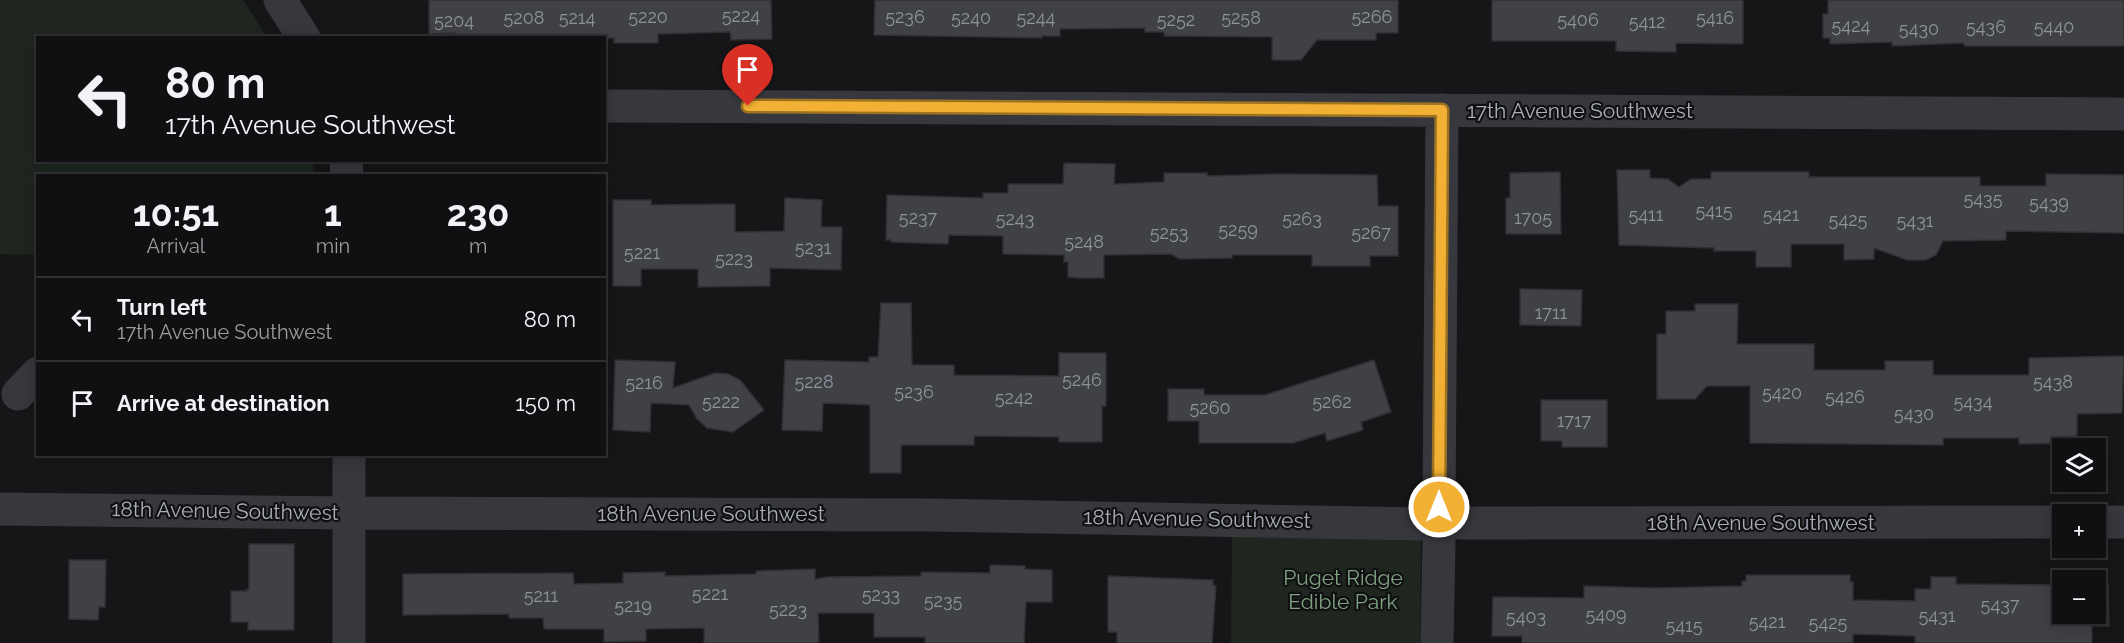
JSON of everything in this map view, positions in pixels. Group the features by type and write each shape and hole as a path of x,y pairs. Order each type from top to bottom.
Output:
{"street":[{"path":"279,0 302,36"},
{"name":"17th Avenue Southwest","path":"606,106 2124,114"},
{"path":"1437,643 1440,524 1442,110"},
{"path":"348,643 349,456"},
{"name":"18th Avenue Southwest","path":"0,509 930,515 1440,524 2052,522"},
{"path":"2106,522 2124,522"}],"green space":[{"path":"0,0 243,0 266,36 36,36 36,162 313,162 313,174 36,174 36,255 0,254"},
{"name":"Puget Ridge Edible Park","path":"1232,535 1421,537 1420,643 1231,643"}],"building":[{"path":"429,0 771,0 772,39 731,40 730,32 658,34 658,43 614,43 614,38 606,38 606,36 429,34"},
{"path":"875,0 1398,0 1398,33 1376,33 1376,40 1317,40 1301,60 1272,60 1272,37 1164,36 1164,32 1145,32 1145,28 1060,29 1060,36 1042,36 1042,38 874,35"},
{"path":"1492,0 1743,0 1743,44 1676,43 1676,52 1616,51 1616,41 1492,41"},
{"path":"1828,0 2124,0 2124,46 1964,46 1964,43 1892,46 1892,42 1830,44 1830,38 1823,38 1823,14 1828,14"},
{"path":"1064,163 1115,164 1114,184 1164,182 1164,173 1207,173 1207,176 1377,175 1378,206 1398,206 1398,256 1370,256 1370,266 1312,266 1312,255 1232,255 1232,258 1179,259 1171,254 1104,255 1104,278 1078,278 1068,277 1068,262 1064,262 1064,255 1003,254 1003,236 949,235 948,244 886,240 887,195 983,198 983,193 1008,193 1008,184 1063,184"},
{"path":"1617,170 1650,170 1650,178 1668,179 1679,187 1691,179 1711,179 1711,172 1809,172 1809,177 1980,177 1980,186 2046,186 2046,174 2124,175 2124,233 2006,231 2006,240 1943,241 1936,255 1926,260 1907,260 1874,248 1874,259 1844,260 1844,244 1791,244 1791,267 1756,267 1756,251 1714,251 1714,248 1619,245"},
{"path":"1560,172 1561,234 1506,234 1506,198 1510,198 1510,173"},
{"path":"785,198 822,200 821,227 842,227 841,270 770,268 770,286 698,287 698,269 641,269 641,286 613,286 613,200 651,200 651,205 735,204 735,232 784,231"},
{"path":"1520,289 1582,290 1581,326 1520,325"},
{"path":"881,303 911,303 912,365 954,365 954,375 1059,376 1059,353 1106,353 1106,406 1102,406 1102,442 1059,442 1059,437 974,436 974,445 901,445 901,473 870,473 870,405 823,403 822,431 782,430 785,360 869,362 869,357 878,357"},
{"path":"1695,304 1738,304 1737,344 1814,344 1814,370 1885,370 1885,361 1933,361 1933,375 2029,375 2029,358 2124,356 2122,413 2077,414 2077,438 2052,438 2052,443 2019,444 2019,438 1943,438 1943,445 1750,443 1750,386 1707,386 1695,399 1657,399 1657,334 1666,334 1666,311 1695,311"},
{"path":"615,360 675,362 673,388 715,373 728,374 740,380 764,410 733,432 707,428 697,419 689,405 651,403 650,432 613,430"},
{"path":"1374,360 1391,412 1361,422 1363,430 1327,441 1325,433 1293,443 1199,443 1199,421 1168,421 1168,389 1204,389 1204,395 1265,395"},
{"path":"1541,400 1607,400 1607,447 1562,447 1562,441 1541,441"},
{"path":"249,544 294,544 294,630 248,630 248,622 231,622 231,591 249,589"},
{"path":"69,560 106,560 105,607 99,607 98,620 69,619"},
{"path":"990,565 1025,566 1025,569 1052,570 1052,602 1026,602 1024,643 925,643 925,637 874,637 874,613 818,613 819,642 815,643 704,643 704,628 646,629 646,641 604,642 604,629 544,629 543,618 509,618 509,614 403,615 403,574 573,573 574,584 623,583 623,573 665,572 665,576 756,574 756,571 815,569 815,579 921,576 921,572 990,573"},
{"path":"1746,575 1850,575 1850,582 1853,582 1853,600 1915,601 1915,589 1931,589 1931,577 1956,577 1956,584 2052,585 2052,624 2106,624 2106,585 2108,585 2109,626 2092,626 2092,643 1915,643 1915,636 1853,634 1853,643 1522,643 1522,636 1492,636 1493,597 1584,598 1584,586 1655,588 1742,586 1742,581 1746,581"},
{"path":"1108,576 1213,580 1213,585 1216,586 1212,643 1117,643 1117,632 1108,632"}],"route":[{"path":"748,106 1442,110 1439,507"}]}
